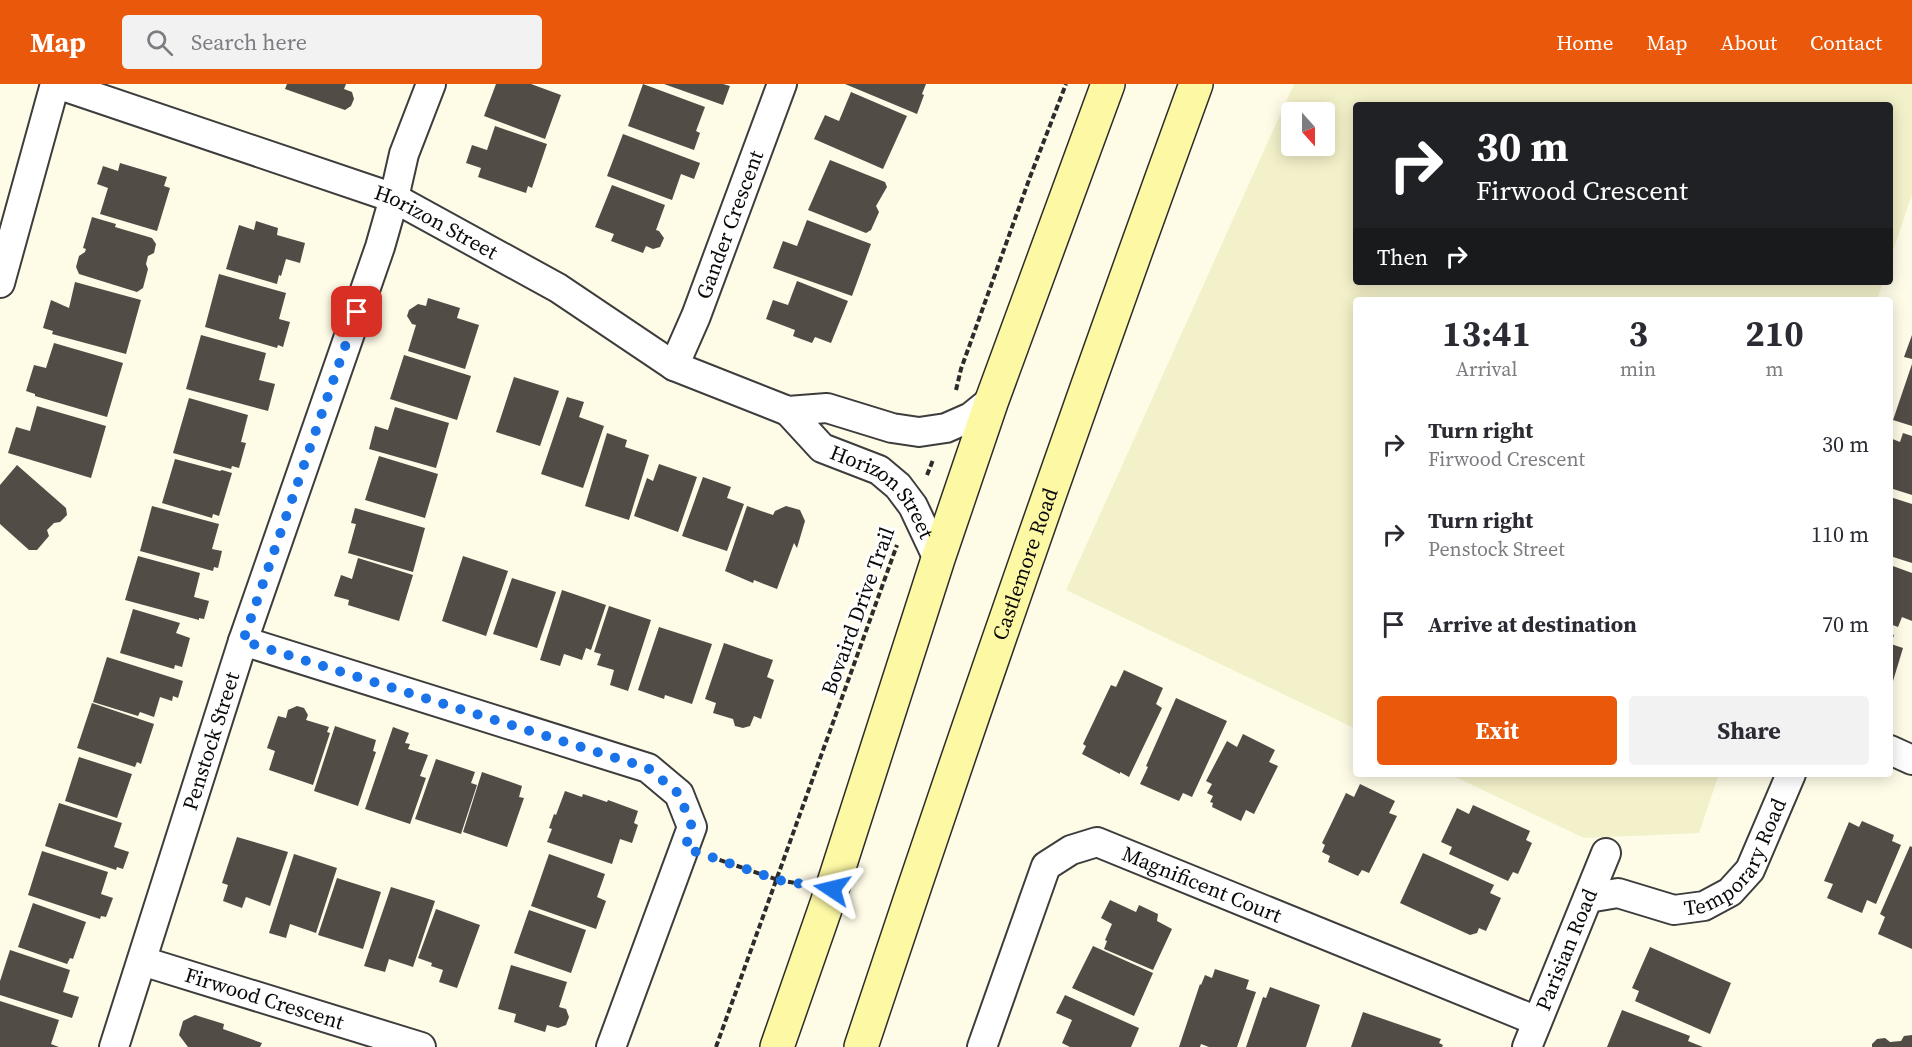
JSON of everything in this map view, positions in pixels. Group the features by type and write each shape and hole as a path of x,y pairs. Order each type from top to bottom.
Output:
{"main road":[{"path":"777,1047 832,889 938,559 992,400 1108,84"},
{"name":"Castlemore Road","path":"861,1047 908,903 1108,327 1196,84"}],"street":[{"name":"Horizon Street","path":"56,84 394,198 558,288 674,366 788,411 822,448 879,470 898,486 914,506 938,559"},
{"path":"0,283 56,84"},
{"path":"394,198 404,154 431,84"},
{"name":"Gander Crescent","path":"674,366 696,316 782,84"},
{"name":"Penstock Street","path":"114,1047 243,641 380,247 394,198"},
{"name":"Horizon Street","path":"788,411 827,408 892,428 919,432 946,428 971,417 992,400"},
{"path":"243,641 648,768 679,794 692,827 611,1047"},
{"path":"1893,751 1912,760"},
{"name":"Temporary Road","path":"1588,898 1618,893 1674,910 1704,906 1730,892 1750,870 1790,777"},
{"name":"Magnificent Court","path":"982,1047 1046,866 1071,850 1097,842 1532,1034"},
{"name":"Parisian Road","path":"1532,1034 1606,854"},
{"name":"Firwood Crescent","path":"142,961 421,1047"}],"path":[{"name":"Bovaird Drive Trail","path":"717,1047 903,527 946,428 961,369 1066,84"},
{"path":"685,848 778,880 832,889"}],"shaded area":[{"path":"1294,84 1912,84 1912,194 1893,251 1893,102 1353,102 1353,285 1882,285 1878,297 1353,297 1353,728 1066,590 1281,113 1281,156 1335,156 1335,102 1286,102"},
{"path":"1455,777 1718,777 1699,833 1584,838"}],"building":[{"path":"287,84 346,84 344,89 352,92 354,99 351,106 345,110 285,89"},
{"path":"496,84 531,84 561,95 545,139 484,116"},
{"path":"643,84 705,107 696,131 700,133 694,150 628,126"},
{"path":"664,84 723,84 730,86 723,105"},
{"path":"845,84 926,84 917,114"},
{"path":"851,92 907,116 883,169 814,139 825,115 839,121"},
{"path":"495,126 547,144 532,188 528,186 526,193 478,177 481,168 466,163 472,145 487,150"},
{"path":"623,134 700,163 694,179 681,174 672,200 607,176"},
{"path":"830,160 885,182 887,187 876,206 879,212 871,230 866,233 808,210"},
{"path":"120,163 167,177 164,186 170,188 157,231 100,214 108,188 97,184 103,166 118,171"},
{"path":"612,185 665,205 656,230 664,238 660,247 653,249 646,246 643,253 611,241 614,234 595,227"},
{"path":"92,217 116,224 115,227 152,238 156,244 154,253 148,256 146,264 148,269 143,288 137,292 79,274 76,267 79,256 86,249 83,248"},
{"path":"807,220 871,244 852,296 773,268 783,241 797,246"},
{"path":"256,221 278,228 277,235 305,243 300,263 286,259 277,284 226,269 239,225 254,230"},
{"path":"219,274 286,293 279,319 290,322 283,347 278,345 277,348 205,327"},
{"path":"797,281 848,301 831,343 815,337 812,343 793,336 795,330 766,319 773,300 788,305"},
{"path":"75,282 141,300 126,354 52,334 53,331 43,328 51,300 69,308"},
{"path":"428,298 460,308 457,318 479,325 465,369 408,351 416,325 412,324 407,316 409,310 418,304 426,306"},
{"path":"201,335 266,353 259,380 275,384 268,411 186,389"},
{"path":"1912,335 1912,359 1904,357"},
{"path":"54,343 123,363 107,417 35,396 26,391 34,365 46,368"},
{"path":"404,355 471,376 457,420 390,399"},
{"path":"1912,364 1912,426 1893,420"},
{"path":"514,377 559,391 540,446 496,432"},
{"path":"567,397 584,402 579,417 604,426 583,488 541,474"},
{"path":"189,398 248,415 241,442 246,443 239,468 232,466 231,469 173,453"},
{"path":"37,406 106,426 91,478 8,453 16,427 30,431"},
{"path":"395,407 449,423 436,468 369,449 375,426 388,430"},
{"path":"607,433 627,440 625,447 649,455 629,520 585,506"},
{"path":"1903,433 1912,436 1912,495 1893,489 1893,439 1900,442"},
{"path":"379,456 438,474 425,518 365,500"},
{"path":"175,459 232,473 219,516 213,514 212,518 162,503"},
{"path":"659,464 697,477 678,532 634,516 647,478 653,481"},
{"path":"17,465 66,508 67,515 47,530 49,536 37,550 29,550 0,524 0,485"},
{"path":"703,477 731,487 727,498 744,504 727,551 682,536"},
{"path":"1893,498 1912,504 1912,563 1893,557"},
{"path":"152,506 219,524 212,549 222,551 218,568 214,567 213,571 140,551"},
{"path":"747,506 773,515 775,511 786,506 800,510 805,521 797,548 794,543 777,589 754,580 753,583 725,571"},
{"path":"355,508 425,528 413,572 348,553 356,524 351,523"},
{"path":"138,556 200,573 194,597 209,601 204,619 199,618 199,620 125,600"},
{"path":"463,556 508,571 486,636 442,621"},
{"path":"358,558 413,575 399,621 348,605 349,600 334,596 341,575 352,579"},
{"path":"1893,566 1912,573 1912,621 1902,617 1898,627 1893,625"},
{"path":"512,578 556,592 537,648 493,634"},
{"path":"562,590 606,605 591,650 586,648 582,660 564,654 560,666 540,660"},
{"path":"609,606 651,620 628,691 610,685 614,670 597,665 601,654 594,652"},
{"path":"133,609 180,623 176,633 190,638 182,667 175,665 174,669 120,653"},
{"path":"659,627 712,644 692,704 665,695 664,699 638,690"},
{"path":"724,643 773,660 767,677 774,680 761,719 754,716 750,726 743,728 735,726 733,719 713,713 716,703 705,699"},
{"path":"1893,645 1903,648 1893,681"},
{"path":"107,657 183,681 178,698 173,696 172,701 160,697 154,717 140,712 138,716 93,702"},
{"path":"1124,670 1163,688 1156,704 1162,708 1129,777 1082,754 1086,746 1083,744 1111,685 1116,687"},
{"path":"1176,698 1227,721 1192,797 1183,793 1179,801 1140,784"},
{"path":"92,703 154,724 141,764 137,762 135,767 77,748"},
{"path":"297,706 304,708 308,715 306,720 329,727 327,732 330,733 313,785 269,770 275,751 267,748 278,716 286,718 288,710"},
{"path":"335,726 376,740 373,751 376,752 358,806 314,791"},
{"path":"393,727 409,733 405,743 410,744 408,749 428,755 420,776 426,778 410,824 365,809"},
{"path":"1243,734 1275,750 1269,762 1278,766 1254,814 1246,810 1241,821 1212,807 1213,803 1210,802 1213,796 1207,793 1212,784 1206,781 1227,741 1237,747"},
{"path":"79,757 132,774 117,818 65,801"},
{"path":"436,759 475,772 471,783 477,785 461,834 415,819"},
{"path":"482,772 522,786 519,797 524,798 507,847 463,832"},
{"path":"1360,784 1395,801 1389,813 1397,816 1369,873 1362,870 1358,876 1328,862 1330,856 1322,852 1325,845 1322,843 1346,793 1354,797"},
{"path":"565,791 582,797 583,794 607,802 608,800 638,811 634,823 638,825 632,843 620,839 612,864 547,842 552,829 549,828"},
{"path":"59,803 122,823 114,847 129,852 123,869 117,867 116,870 45,846"},
{"path":"1473,805 1530,831 1526,840 1532,843 1518,874 1513,872 1508,881 1449,854 1452,847 1441,842 1457,808 1469,814"},
{"path":"1862,821 1894,835 1892,841 1901,845 1876,904 1867,900 1862,913 1827,898 1833,884 1824,881 1849,822 1859,827"},
{"path":"237,837 288,852 270,906 246,897 242,908 223,901 228,885 222,883"},
{"path":"1910,846 1912,847 1912,949 1878,934 1885,917 1880,914"},
{"path":"42,851 108,872 101,894 113,898 106,917 101,916 100,919 28,895"},
{"path":"1423,853 1494,885 1490,893 1501,898 1486,931 1479,928 1477,933 1470,935 1400,903"},
{"path":"294,854 337,868 316,933 290,924 286,938 269,933"},
{"path":"549,854 605,874 597,897 606,901 596,929 531,906"},
{"path":"337,878 381,892 363,949 318,935"},
{"path":"391,887 435,901 413,967 389,959 385,972 364,966"},
{"path":"1110,900 1136,912 1139,905 1158,914 1157,921 1172,929 1153,970 1104,949 1112,924 1101,918"},
{"path":"33,903 86,922 73,959 70,958 67,964 18,947"},
{"path":"436,909 480,925 457,988 439,982 443,970 418,958"},
{"path":"529,910 586,930 571,973 514,953"},
{"path":"1093,946 1153,973 1134,1016 1072,988"},
{"path":"1650,947 1731,983 1710,1034 1635,1001 1639,991 1632,988"},
{"path":"10,950 70,970 63,992 79,997 72,1018 0,995 0,981"},
{"path":"511,965 567,982 559,1007 566,1009 569,1017 566,1025 558,1028 547,1025 545,1032 514,1022 516,1014 498,1009"},
{"path":"1215,969 1249,980 1246,989 1256,992 1237,1047 1209,1047 1201,1044 1200,1047 1179,1047 1200,984 1205,975 1212,978"},
{"path":"1270,987 1320,1005 1306,1047 1246,1047 1263,997 1266,998"},
{"path":"1065,995 1139,1028 1131,1047 1070,1047 1062,1043 1072,1020 1056,1013"},
{"path":"0,1001 59,1020 51,1044 59,1047 0,1047"},
{"path":"1622,1010 1690,1036 1688,1041 1703,1047 1607,1047"},
{"path":"1363,1012 1441,1039 1439,1043 1443,1045 1442,1047 1351,1047"},
{"path":"195,1015 224,1024 223,1029 262,1043 260,1047 188,1047 179,1035 183,1021"},
{"path":"1912,1035 1912,1047 1872,1047 1877,1039 1885,1038 1890,1042 1901,1041 1904,1036"}],"route":[{"path":"357,312 243,641 648,768 679,794 692,827 685,848 778,880 832,889"}]}
